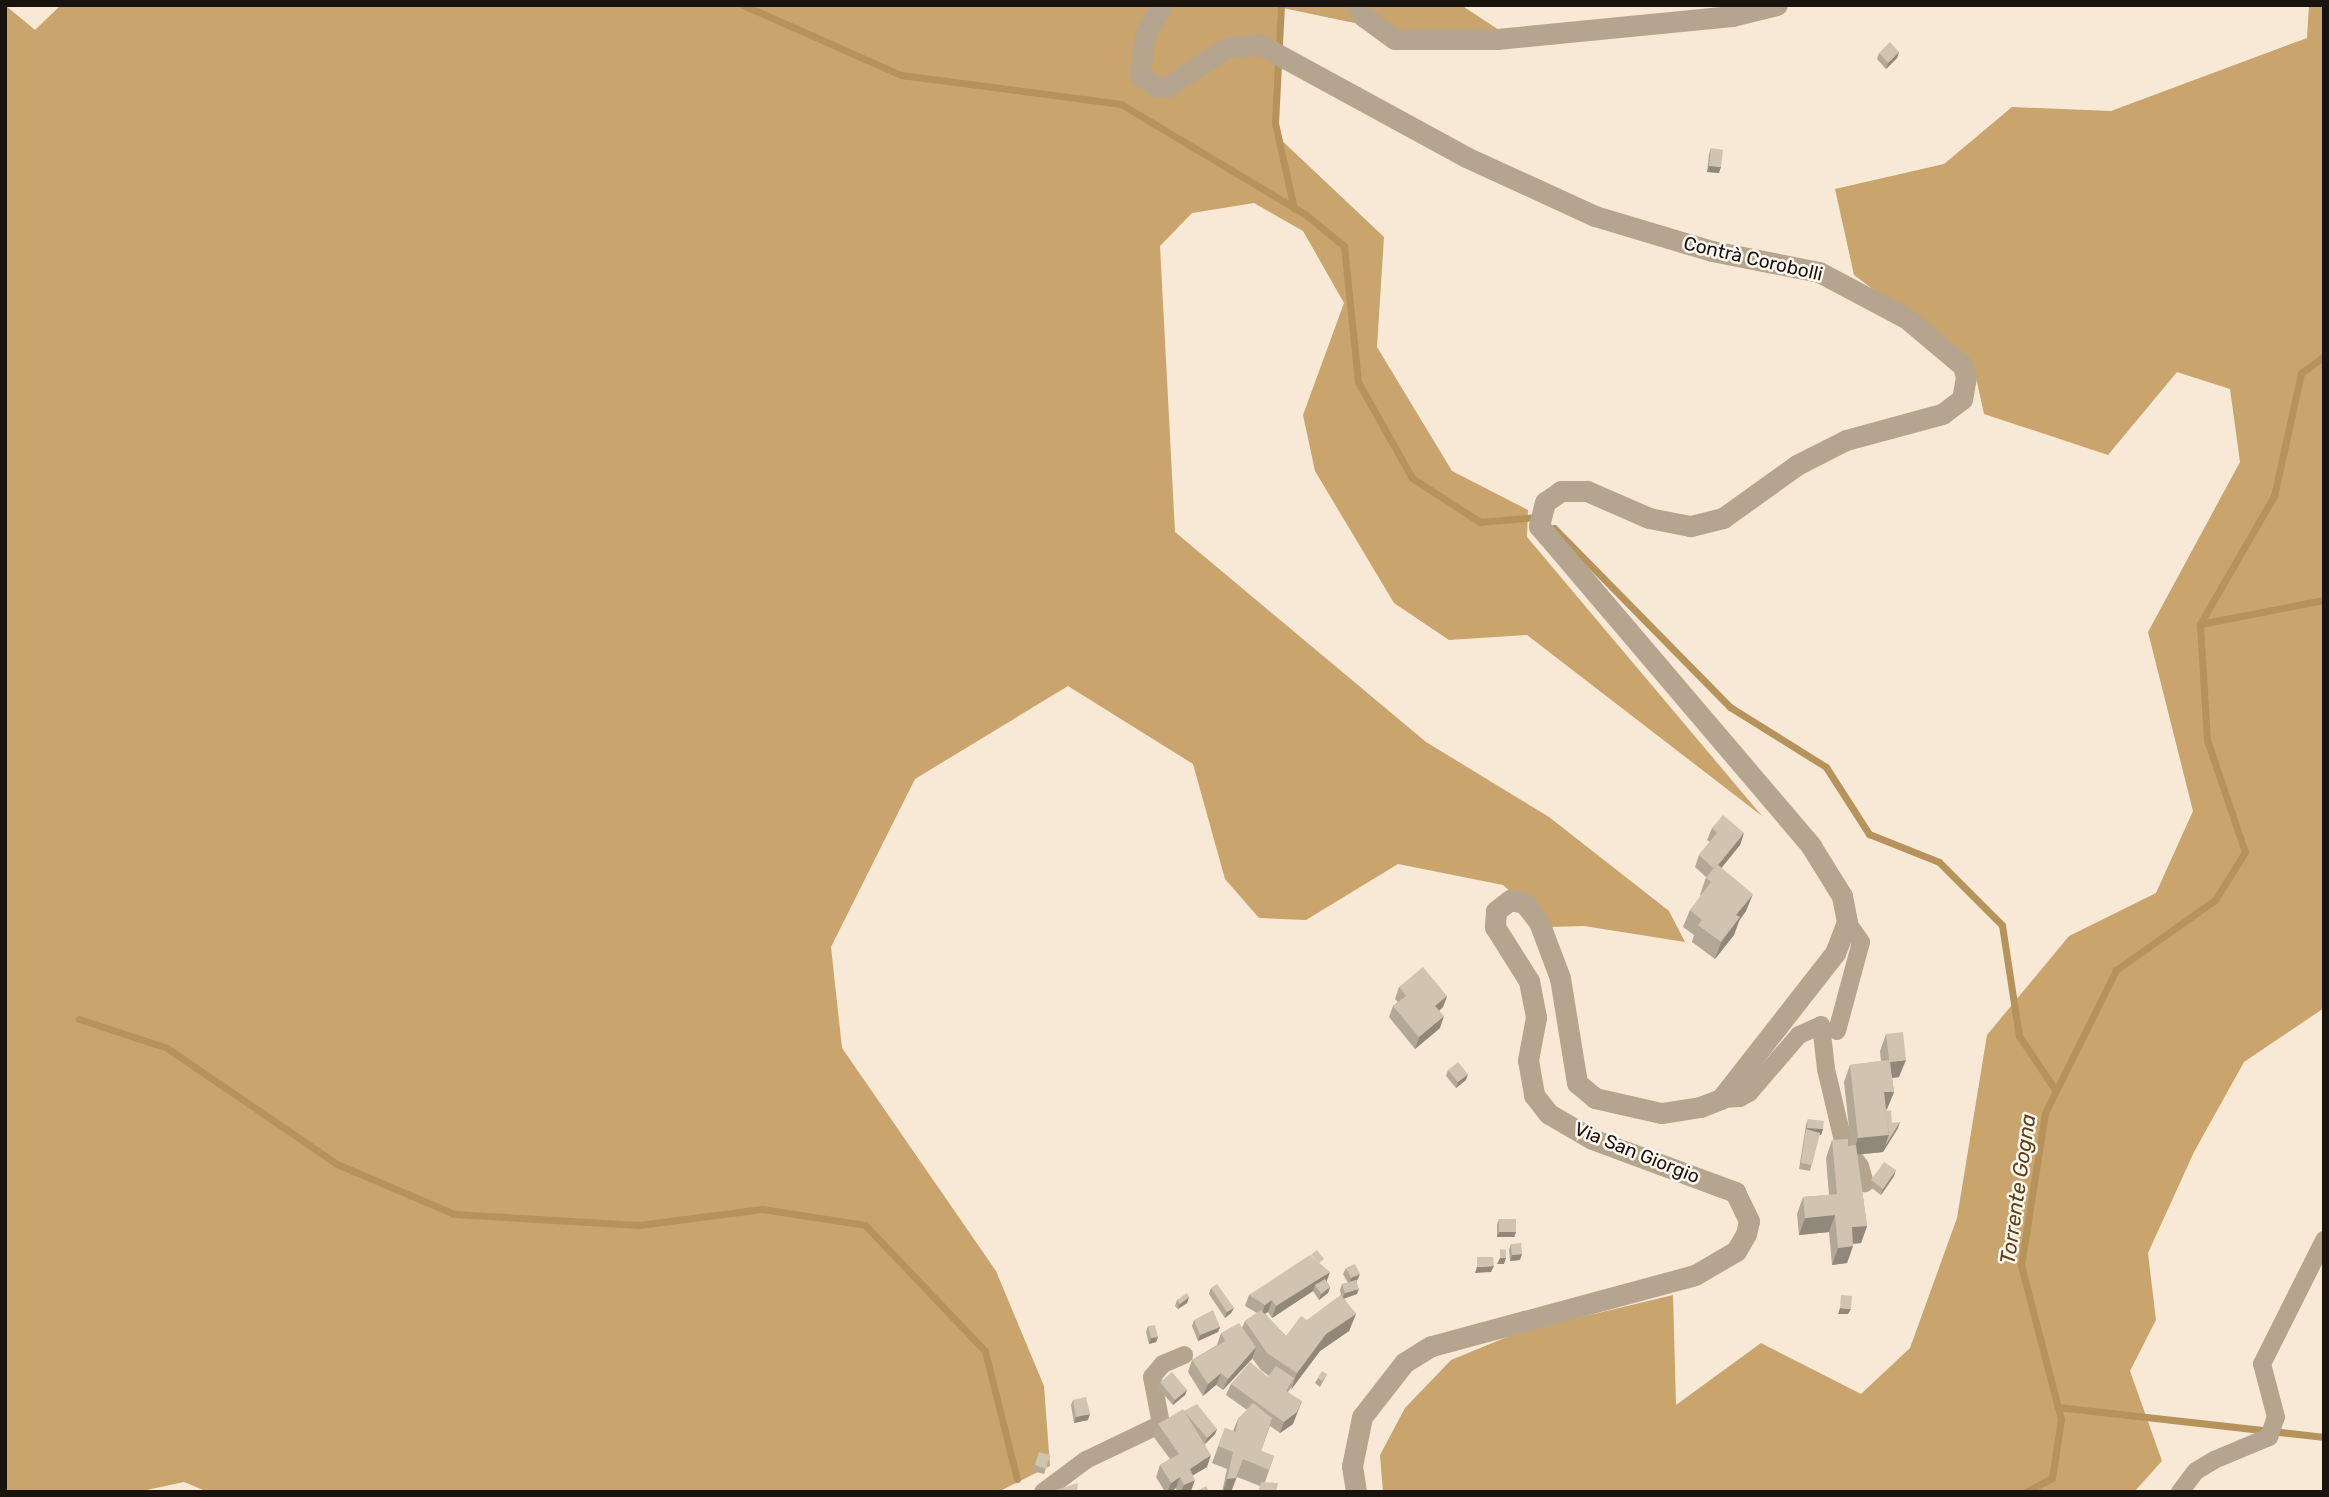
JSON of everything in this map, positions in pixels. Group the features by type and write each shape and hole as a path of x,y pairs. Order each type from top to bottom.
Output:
{"street":[{"name":"Contrà Corobolli","path":"1162,5 1146,33 1139,74 1157,88 1167,87 1226,48 1259,44 1466,157 1595,216 1712,251 1819,272 1906,318 1963,366 1962,399 1942,414 1846,440 1797,465 1723,518 1690,526 1649,518 1587,491 1561,491 1545,504 1539,526 1811,846 1842,896 1847,922"},
{"path":"1357,5 1363,16 1395,39 1497,39 1732,16 1777,5"},
{"name":"Via San Giorgio","path":"1356,1492 1352,1466 1362,1417 1404,1363 1431,1346 1695,1275 1736,1251 1746,1234 1749,1221 1734,1192 1592,1139 1549,1114 1534,1095 1528,1060 1536,1017 1530,981 1495,927 1496,911 1510,900 1524,902 1539,922 1560,978 1577,1083 1595,1098 1661,1113 1700,1107 1721,1099"},
{"path":"1721,1099 1835,953 1847,922"},
{"path":"1837,1031 1861,942 1847,922"},
{"path":"1721,1099 1740,1098 1749,1093 1800,1035 1821,1025 1826,1069 1844,1145 1866,1183"},
{"path":"2180,1492 2196,1471 2272,1430 2262,1364 2324,1240"},
{"path":"1043,1492 1086,1460 1161,1424 1152,1377 1163,1364 1184,1355"}],"shaded area":[{"path":"5,5 35,30 61,5 1461,5 1499,30 1407,34 1278,7 1276,135 1384,237 1377,347 1452,471 1528,510 1527,537 1762,816 1527,635 1449,640 1394,603 1315,471 1303,415 1344,303 1303,231 1254,203 1192,213 1160,246 1175,532 1426,742 1549,817 1669,911 1685,942 1584,926 1552,927 1503,885 1398,864 1306,920 1259,918 1225,879 1193,764 1068,686 915,779 831,947 842,1048 996,1271 1044,1386 1050,1466 998,1492 208,1492 184,1482 137,1492 5,1492"},
{"path":"2309,5 2324,5 2324,1008 2244,1062 2194,1152 2148,1253 2156,1320 2130,1371 2162,1461 2134,1492 1383,1492 1380,1455 1405,1408 1451,1360 1519,1332 1673,1295 1676,1405 1761,1343 1861,1394 1910,1348 1957,1218 1987,1035 2069,936 2156,893 2193,811 2148,632 2240,462 2230,389 2177,372 2108,455 1984,414 1973,364 1854,275 1835,189 1944,164 2012,107 2111,111 2307,38"}],"building":[{"path":"1890,42 1899,52 1888,63 1879,53"},
{"path":"1711,148 1723,150 1721,167 1709,166"},
{"path":"1723,815 1744,833 1713,868 1699,855 1717,833 1712,828"},
{"path":"1717,864 1753,894 1736,915 1740,917 1721,942 1698,925 1702,920 1690,910 1711,882 1706,878"},
{"path":"1423,967 1447,996 1435,1006 1444,1016 1419,1037 1393,1006 1406,996 1399,987"},
{"path":"1903,1032 1906,1060 1890,1062 1894,1092 1884,1092 1889,1135 1858,1138 1850,1065 1889,1060 1886,1034"},
{"path":"1458,1062 1468,1074 1458,1082 1448,1070"},
{"path":"1891,1110 1892,1123 1900,1122 1885,1146 1889,1135 1886,1111"},
{"path":"1808,1119 1824,1121 1823,1129 1807,1128"},
{"path":"1806,1129 1820,1133 1812,1165 1801,1163"},
{"path":"1848,1139 1848,1146 1856,1145 1867,1226 1852,1227 1853,1246 1838,1248 1835,1215 1805,1218 1803,1197 1837,1194 1832,1140"},
{"path":"1884,1162 1896,1170 1883,1189 1871,1180"},
{"path":"1499,1219 1516,1219 1516,1232 1499,1232"},
{"path":"1521,1243 1522,1254 1512,1255 1511,1244"},
{"path":"1500,1249 1506,1250 1506,1258 1500,1258"},
{"path":"1317,1250 1324,1259 1319,1263 1311,1255"},
{"path":"1310,1255 1330,1272 1276,1306 1272,1300 1265,1305 1249,1295"},
{"path":"1477,1257 1493,1257 1494,1266 1477,1267"},
{"path":"1355,1264 1360,1274 1351,1278 1346,1268"},
{"path":"1325,1279 1330,1287 1321,1294 1315,1285"},
{"path":"1356,1280 1359,1289 1345,1293 1342,1284"},
{"path":"1217,1284 1234,1308 1227,1312 1211,1288"},
{"path":"1187,1293 1189,1297 1180,1304 1177,1300"},
{"path":"1341,1295 1356,1314 1326,1334 1297,1373 1267,1353 1245,1321 1261,1310 1286,1336 1301,1316 1307,1320"},
{"path":"1841,1295 1852,1296 1851,1309 1840,1308"},
{"path":"1213,1310 1220,1327 1200,1335 1194,1320"},
{"path":"1239,1323 1256,1347 1228,1379 1221,1373 1208,1384 1192,1360 1225,1341 1221,1333"},
{"path":"1155,1325 1158,1337 1151,1338 1148,1326"},
{"path":"1250,1362 1268,1377 1276,1366 1294,1378 1286,1391 1302,1401 1297,1412 1284,1422 1231,1384"},
{"path":"1322,1371 1327,1374 1322,1381 1318,1378"},
{"path":"1172,1372 1187,1390 1175,1400 1160,1382"},
{"path":"1086,1397 1090,1414 1076,1417 1073,1400"},
{"path":"1253,1403 1272,1418 1261,1451 1274,1456 1269,1470 1243,1459 1236,1478 1227,1479 1233,1452 1218,1446 1225,1428 1236,1432 1238,1419"},
{"path":"1197,1404 1217,1429 1207,1438 1184,1411"},
{"path":"1183,1409 1211,1455 1190,1469 1195,1480 1184,1485 1180,1477 1171,1483 1160,1465 1179,1454 1158,1424"},
{"path":"1039,1452 1050,1455 1046,1469 1035,1465"},
{"path":"1261,1482 1278,1483 1276,1492 1258,1492"},
{"path":"1078,1483 1077,1492 1056,1492 1056,1490"},
{"path":"1206,1486 1209,1492 1195,1492"}],"waterway":[{"path":"743,5 901,75 1121,104 1305,214 1344,246 1358,382 1412,478 1480,522 1537,517"},
{"path":"1281,5 1275,123 1294,209"},
{"name":"Torrente Gogna","path":"2025,1492 2052,1478 2061,1419 2021,1265 2045,1113 2116,970 2215,900 2245,852 2207,740 2200,624 2274,496 2301,373 2324,356"},
{"path":"1554,528 1730,707 1826,767 1869,834 1939,862 2002,925 2019,1036 2054,1088"},
{"path":"2200,624 2324,600"},
{"path":"79,1019 167,1048 337,1164 454,1214 639,1225 762,1209 865,1225 985,1351 1017,1479"},
{"path":"2057,1407 2324,1437"}]}
